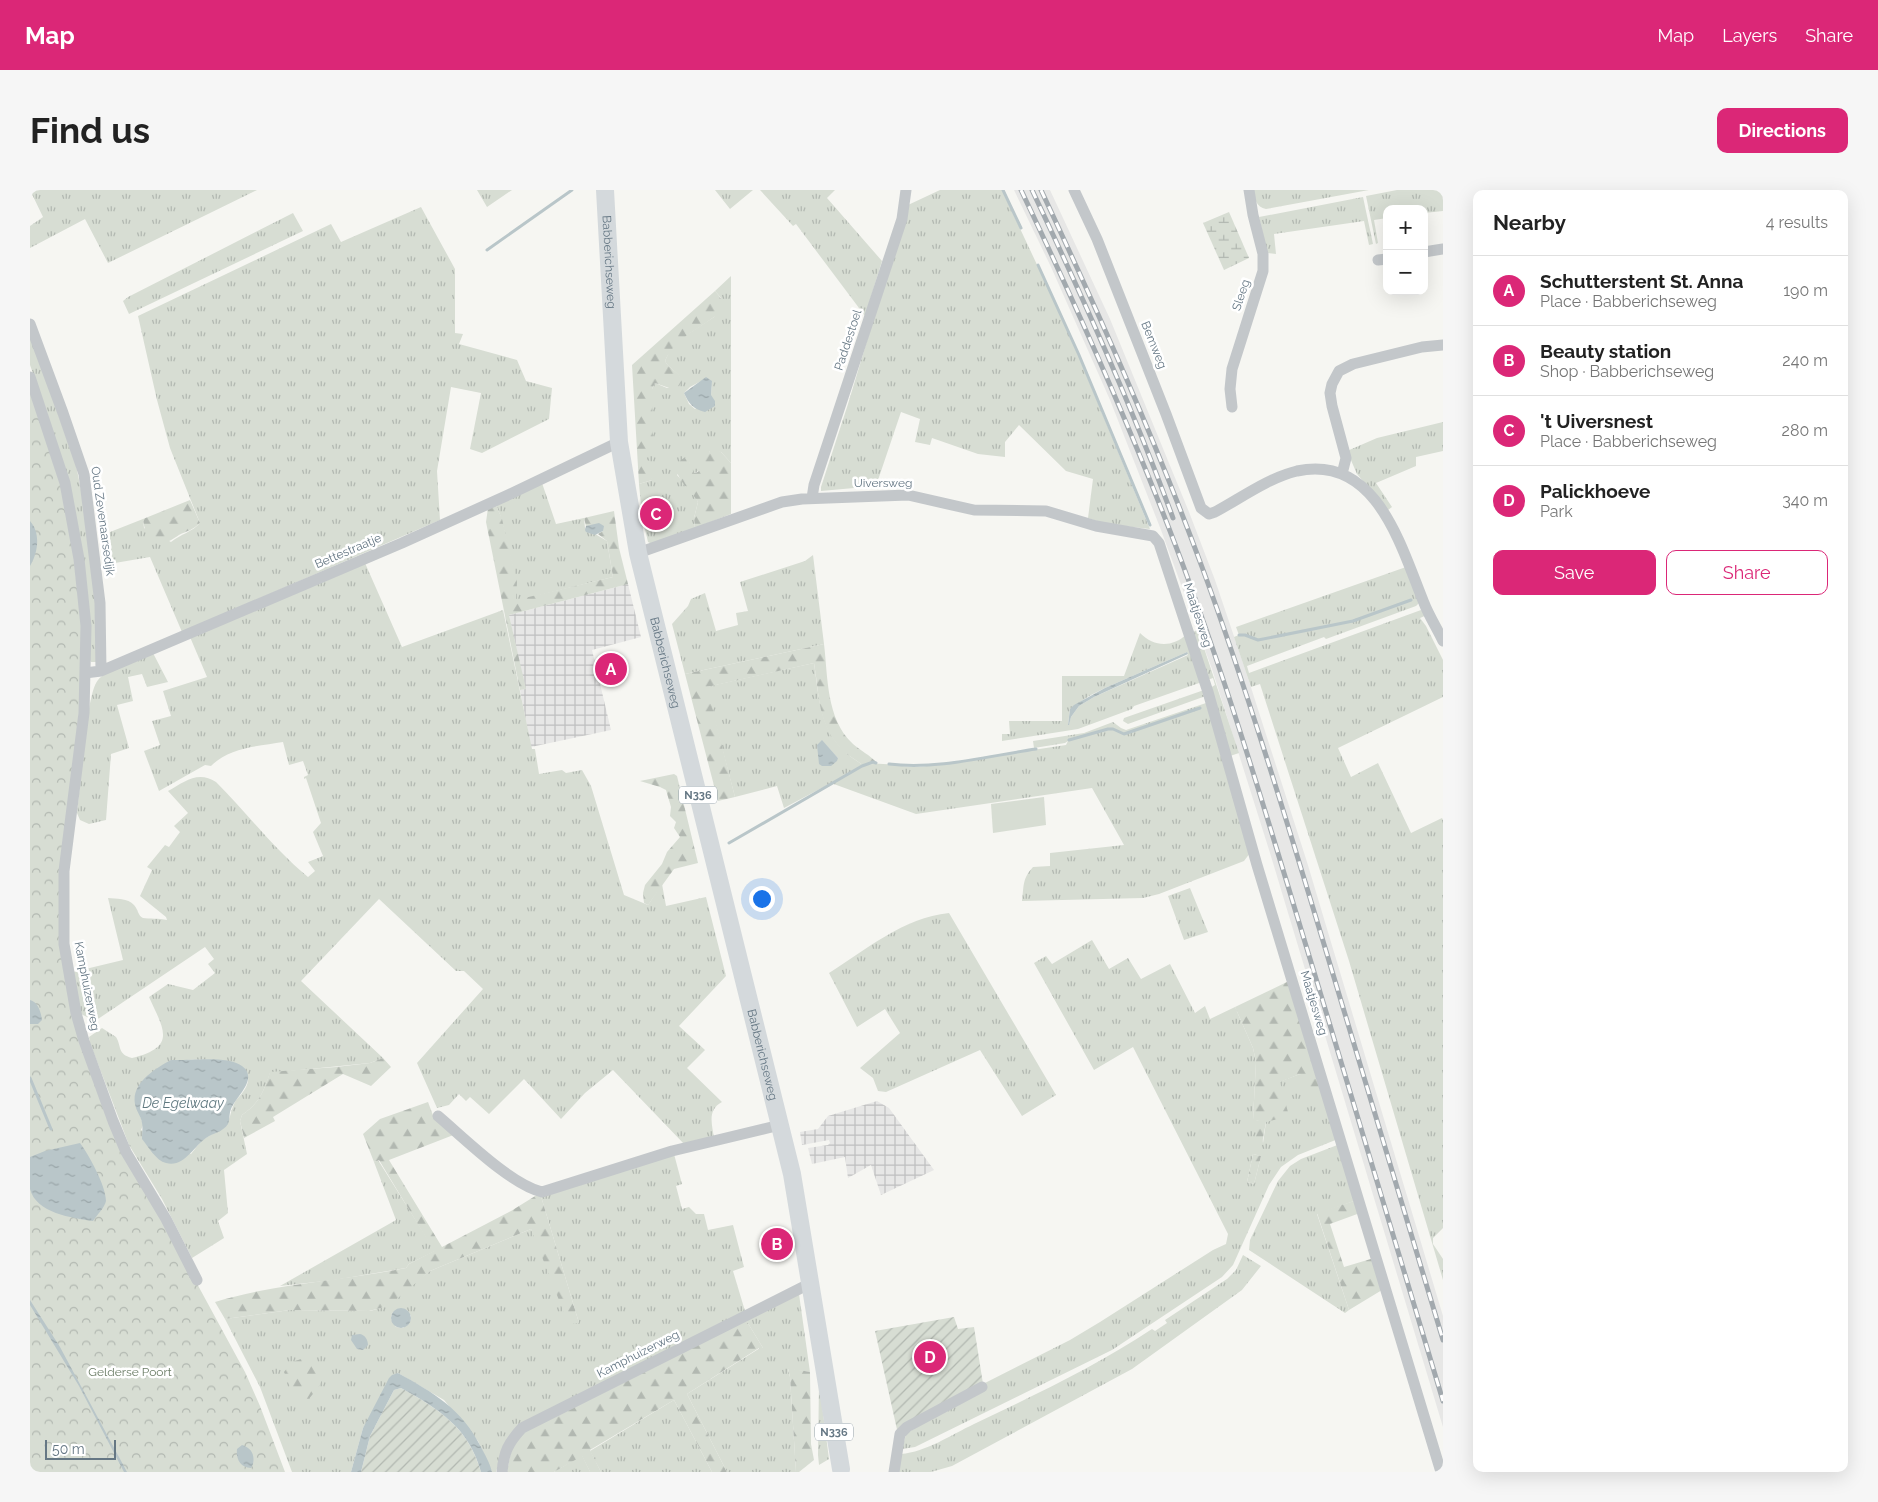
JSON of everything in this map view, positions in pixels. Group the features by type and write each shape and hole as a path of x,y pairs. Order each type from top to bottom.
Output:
{"main road":[{"name":"Babberichseweg","path":"605,190 619,442 638,553 792,1174 829,1402 843,1471"}],"street":[{"name":"Paddestoel","path":"812,498 814,485 902,219 906,190"},
{"name":"Bemweg","path":"1074,190 1097,239 1166,414 1198,503 1204,512 1209,514 1216,512 1280,477 1296,472 1311,469 1328,469 1342,474"},
{"name":"Sleeg","path":"1232,408 1230,389 1232,369 1263,271 1264,260 1249,190"},
{"path":"1428,251 1443,249"},
{"name":"Oud Zevenaarsedijk","path":"30,324 84,474 100,603 101,671"},
{"path":"1443,345 1422,348 1344,367 1335,376 1330,393 1346,458 1342,474 1358,483 1387,516 1399,537 1425,605 1443,641"},
{"path":"30,377 65,483 69,502 79,559 86,626 84,673"},
{"name":"Bettestraatje","path":"84,673 101,671 402,543 619,442"},
{"name":"Uiversweg","path":"638,553 782,502 812,498 908,495 974,510 1046,511 1096,526 1153,536 1160,543"},
{"name":"Maatjesweg","path":"1160,543 1208,692 1258,865 1441,1472"},
{"name":"Kamphuizerweg","path":"84,673 84,714 64,871 64,944 76,1013 84,1041 126,1152 166,1219 197,1280"},
{"path":"438,1116 506,1172 526,1186 542,1192 672,1151 780,1124"},
{"name":"Kamphuizerweg","path":"502,1472 503,1456 510,1440 522,1428 811,1283"},
{"path":"894,1472 900,1434 907,1427 982,1387"}],"shaded area":[{"path":"1014,190 1050,190 1110,319 1215,580 1307,862 1443,1316 1443,1427 1270,853 1212,669 1161,530 1110,400 1051,267"},
{"path":"628,584 641,637 592,650 611,730 531,747 520,690 525,689 509,615"},
{"path":"877,1101 889,1108 934,1170 881,1195 871,1165 848,1178 845,1157 812,1164 808,1148 828,1145 830,1143 829,1140 802,1145 800,1132 818,1129 828,1116"}],"green space":[{"path":"30,190 257,190 108,263 85,219 30,248 30,226 43,217"},
{"path":"477,190 512,190 487,207"},
{"path":"715,190 753,190 730,209"},
{"path":"760,190 835,190 827,198 882,261 865,316 796,224 793,226"},
{"path":"940,190 1002,190 1069,333 1150,529 1105,524 1088,518 1093,479 1066,471 1019,425 1005,442 1005,457 978,454 932,438 930,445 915,442 920,419 901,412 876,486 821,491 908,205"},
{"path":"1253,190 1369,190 1266,209 1258,204"},
{"path":"1397,190 1443,190 1443,211 1428,213 1428,205 1383,205 1383,219 1374,220 1378,243 1376,244 1366,196"},
{"path":"1363,197 1373,244 1369,245 1364,221 1274,234 1276,254 1267,253 1259,217"},
{"path":"421,207 455,269 455,333 463,334 459,344 517,360 526,381 552,388 549,419 482,453 470,449 481,393 451,387 437,471 440,520 182,632 150,557 109,564 110,532 143,519 144,528 171,542 194,529 200,523 170,448 138,316 331,224 341,242"},
{"path":"1229,212 1249,258 1224,270 1203,223"},
{"path":"293,213 303,231 129,314 123,301 128,297"},
{"path":"731,276 731,463 721,452 710,451 704,465 697,472 694,473 691,470 689,462 677,475 694,494 698,502 694,518 695,528 652,544 648,542 642,516 639,484 652,480 645,460 645,451 652,389 655,383 667,388 678,387 680,383 679,376 665,361 670,350 679,340 714,317 721,298 715,291","holes":["703,380 712,381 711,395 695,409 689,404 684,393 690,387"]},
{"path":"715,291 721,300 721,311 683,338 670,352 665,361 681,378 680,385 675,390 655,383 652,389 653,444 651,449 645,451 645,460 651,461 652,480 639,484 632,365"},
{"path":"30,334 76,465 96,578 96,662 91,662 89,658 48,415 30,365"},
{"name":"Gelderse Poort","path":"30,388 62,490 82,625 80,702 61,864 77,1030 157,1210 245,1372 285,1472 30,1472"},
{"path":"1443,422 1443,451 1416,457 1416,466 1376,483 1392,507 1388,510 1357,474 1347,451 1377,438"},
{"path":"714,449 721,452 731,463 731,514 695,528 694,518 698,502 681,480 677,469 679,463 684,458 688,459 694,473 698,472 710,451"},
{"path":"542,483 556,524 584,518 585,528 607,541 613,577 515,601 514,571 503,524 496,505"},
{"path":"190,500 200,523 161,544 148,534 143,519"},
{"path":"496,505 502,519 517,582 516,600 613,577 607,541 598,534 603,531 596,525 586,526 584,518 614,511 619,548 628,584 509,615 526,689 520,690 486,522 488,508"},
{"path":"813,555 824,644 685,674 672,624 688,606 691,599 705,593 716,631 738,625 736,613 748,611 740,582 805,561"},
{"path":"365,563 402,647 503,610 539,774 562,770 566,773 582,770 591,786 624,895 648,905 662,884 666,906 706,897 726,976 679,1026 705,1050 687,1068 722,1102 717,1105 712,1113 714,1138 685,1145 613,1070 585,1093 561,1119 524,1079 489,1114 470,1097 466,1101 459,1094 449,1105 437,1108 417,1063 483,989 464,971 456,971 379,899 301,981 383,1058 370,1063 270,1073 260,1097 242,1115 240,1121 247,1154 224,1170 228,1213 218,1221 224,1238 192,1258 162,1199 129,1145 89,1037 102,1028 116,1037 122,1052 132,1058 146,1054 156,1048 161,1043 163,1036 162,1028 149,997 168,984 193,990 215,973 208,964 214,959 205,947 95,1021 81,1014 73,972 123,960 108,898 129,901 143,918 167,920 166,917 140,896 152,870 147,867 165,845 169,847 180,832 174,826 188,813 168,791 185,781 203,777 216,782 272,843 308,877 315,871 308,862 323,856 313,832 321,823 306,778 304,779 308,775 303,761 289,765 283,742 236,751 218,760 211,766 205,765 159,791 144,751 160,745 152,721 171,716 163,691 207,677 190,637","holes":["171,1060 217,1060 230,1062 240,1066 247,1072 248,1081 242,1094 234,1103 229,1121 219,1130 202,1140 191,1154 141,1130 143,1125 140,1115"]},
{"path":"1406,567 1419,603 1416,606 1326,639 1324,637 1247,666 1249,673 1421,610 1427,615 1420,618 1443,660 1443,697 1338,748 1351,777 1378,763 1411,833 1442,818 1443,820 1443,1228 1433,1238 1433,1244 1443,1259 1443,1280 1349,961 1260,684 1251,687 1234,637 1239,635 1236,627"},
{"path":"1198,630 1239,753 1230,756 1210,688 1215,685 1213,678 1207,680 1192,632"},
{"path":"1140,633 1151,641 1163,644 1175,642 1187,634 1202,682 1134,706 1132,709 1078,729 1002,741 1002,734 1010,734 1009,721 1062,721 1062,676 1124,676","holes":["1187,652 1188,655 1094,697 1079,706 1068,724 1070,709 1089,696"]},
{"path":"824,644 830,697 838,722 844,734 853,744 877,763 864,766 844,752 835,742 824,721 821,710 814,663 707,687 735,797 718,801 685,674"},
{"path":"153,653 168,682 147,687 142,674 128,677 133,701 117,705 129,748 111,754 106,820 89,824 80,820 77,813 87,722 94,689 98,680 108,672"},
{"path":"814,663 819,699 829,731 844,751 864,766 884,764 920,767 1066,745 1068,741 1034,748 1033,741 1084,733 1113,722 1126,730 1206,703 1250,853 1244,861 1159,894 1143,898 1022,901 1027,875 1033,867 1050,866 1050,853 1124,845 1092,788 916,814 831,783 784,808 777,786 735,797 706,687","holes":["824,743 838,758 819,764"]},
{"path":"1204,690 1205,696 1203,697 1128,724 1123,721 1124,718"},
{"path":"674,774 677,776 698,863 674,869 648,905 644,903 643,893 645,885 662,864 667,852 680,837 674,828 676,822 670,816 671,807 666,790 640,781"},
{"path":"1044,797 1046,825 993,833 991,804"},
{"path":"1190,888 1208,932 1184,940 1168,896"},
{"path":"949,913 1056,1095 1022,1116 980,1050 886,1092 878,1091 873,1078 860,1068 900,1033 885,1009 857,1027 829,973 901,928 932,916"},
{"path":"1092,940 1109,969 1128,958 1141,979 1170,964 1195,1013 1205,1006 1210,1019 1235,1007 1253,1048 1256,1062 1253,1119 1259,1121 1263,1143 1266,1122 1279,1082 1300,1074 1325,1096 1338,1139 1298,1155 1281,1167 1269,1185 1233,1265 1222,1277 1112,1350 915,1447 902,1449 906,1434 983,1384 1070,1340 1213,1250 1226,1244 1228,1234 1133,1047 1094,1070 1034,963 1046,956 1052,964","holes":["1253,1154 1261,1156 1254,1184 1247,1182"]},
{"path":"1291,980 1325,1096 1309,1101 1300,1074 1280,1082 1289,1116 1266,1122 1262,1144 1255,1142 1259,1121 1253,1120 1256,1062 1253,1048 1235,1007"},
{"path":"383,1058 391,1067 371,1086 343,1074 273,1117 275,1121 244,1138 240,1121 242,1115 253,1106 260,1096 270,1072 370,1063"},
{"path":"428,1102 434,1118 456,1134 389,1160 442,1247 511,1211 540,1193 579,1323 572,1324 566,1318 531,1229 430,1271 398,1298 381,1308 369,1311 290,1310 225,1319 215,1302 262,1290 406,1268 409,1264 434,1251 379,1160 374,1162 363,1134 380,1119"},
{"path":"1340,1144 1357,1200 1317,1214 1349,1310 1345,1313 1249,1250 1250,1240 1278,1181 1290,1166 1301,1159"},
{"path":"674,1154 682,1184 676,1186 682,1209 689,1207 696,1214 704,1214 708,1230 733,1225 744,1267 733,1271 745,1311 500,1458 496,1472 492,1472 478,1441 444,1400 398,1373 363,1428 351,1472 292,1472 260,1387 225,1319 290,1310 370,1311 381,1308 430,1271 531,1229 579,1323 540,1193","holes":["407,1310 411,1316 410,1322 403,1328 396,1327 391,1319 392,1313"]},
{"path":"1253,1154 1261,1156 1254,1184 1247,1182"},
{"path":"378,1160 435,1251 409,1264 406,1268 334,1280 280,1286 396,1220 374,1162"},
{"path":"1357,1200 1360,1213 1330,1224 1344,1267 1374,1258 1382,1290 1349,1310 1317,1213"},
{"path":"1243,1255 1261,1266 1242,1290 1132,1369 952,1466 931,1472 898,1472 901,1454 920,1450 938,1442 1065,1380 1152,1329 1155,1331 1167,1323 1165,1320 1227,1279 1236,1270"},
{"path":"799,1294 810,1372 788,1369 796,1472 727,1472 687,1394 760,1348 763,1348 746,1320"},
{"path":"954,1317 958,1329 974,1327 984,1390 898,1434 875,1331"},
{"path":"746,1320 763,1348 759,1348 687,1394 727,1472 712,1472 674,1400 590,1450 601,1472 590,1472 582,1456 554,1472 507,1472 514,1445 521,1436 534,1426"},
{"path":"301,1359 322,1367 325,1374 318,1388 307,1401 294,1396 284,1372 292,1362"},
{"path":"788,1368 810,1372 811,1444 814,1460 799,1472 796,1472"},
{"path":"819,1382 829,1459 819,1465 818,1455"},
{"path":"401,1388 428,1404 451,1421 468,1443 481,1472 361,1472 370,1436 394,1390"},
{"path":"674,1400 712,1472 601,1472 590,1451"},
{"path":"582,1455 590,1472 554,1472"}],"water":[{"path":"706,377 712,381 711,395 715,401 715,406 705,412 692,405 684,393"},
{"path":"30,521 36,531 37,543 35,555 30,566"},
{"path":"599,523 604,526 603,531 595,535 586,532 586,526"},
{"path":"1187,652 1188,654 1094,697 1079,706 1068,725 1070,709 1074,705 1105,688"},
{"path":"822,740 838,758 831,766 819,764 817,745"},
{"path":"30,1000 37,1005 40,1011 42,1020 38,1024 30,1024"},
{"name":"De Egelwaay","path":"208,1059 228,1061 242,1066 247,1071 248,1076 245,1088 231,1109 229,1122 226,1127 206,1138 183,1159 172,1164 162,1162 142,1139 142,1123 136,1107 135,1096 137,1089 146,1077 158,1067 171,1060"},
{"path":"80,1143 96,1171 103,1187 106,1201 93,1221 65,1216 47,1209 39,1204 30,1189 30,1157 45,1151"},
{"path":"30,1300 60,1347 127,1472 124,1472 79,1386 30,1305"},
{"path":"401,1308 408,1311 411,1318 408,1325 401,1328 394,1325 391,1318 394,1311"},
{"path":"360,1334 365,1337 368,1343 363,1350 357,1349 351,1340 352,1335"},
{"path":"398,1373 435,1395 456,1412 473,1434 492,1472 481,1472 469,1443 451,1421 428,1404 401,1388 394,1390 370,1436 361,1472 351,1472 363,1428 389,1378"},
{"path":"242,1445 253,1454 251,1468 241,1464 238,1459 237,1449"}],"waterway":[{"path":"487,250 572,190"},
{"path":"1003,190 1021,228"},
{"path":"1038,265 1079,355 1150,525"},
{"path":"1239,635 1245,635 1258,640 1353,621 1411,600"},
{"path":"1069,740 1108,729 1124,734 1200,708"},
{"path":"889,764 944,764 1036,749"},
{"path":"729,843 862,766 873,762 876,763"},
{"path":"30,1078 51,1129"}],"railway":[{"path":"1021,190 1067,288 1132,436 1208,634 1268,821 1443,1401"},
{"path":"1032,190 1106,352 1173,518"},
{"path":"1041,190 1146,424 1219,613 1294,847 1443,1340"}],"place":[{"name":"'t Uiversnest","path":"656,514"},
{"name":"Schutterstent St. Anna","path":"611,669"},
{"name":"Beauty station","path":"777,1244"},
{"name":"Palickhoeve","path":"930,1357"}]}
